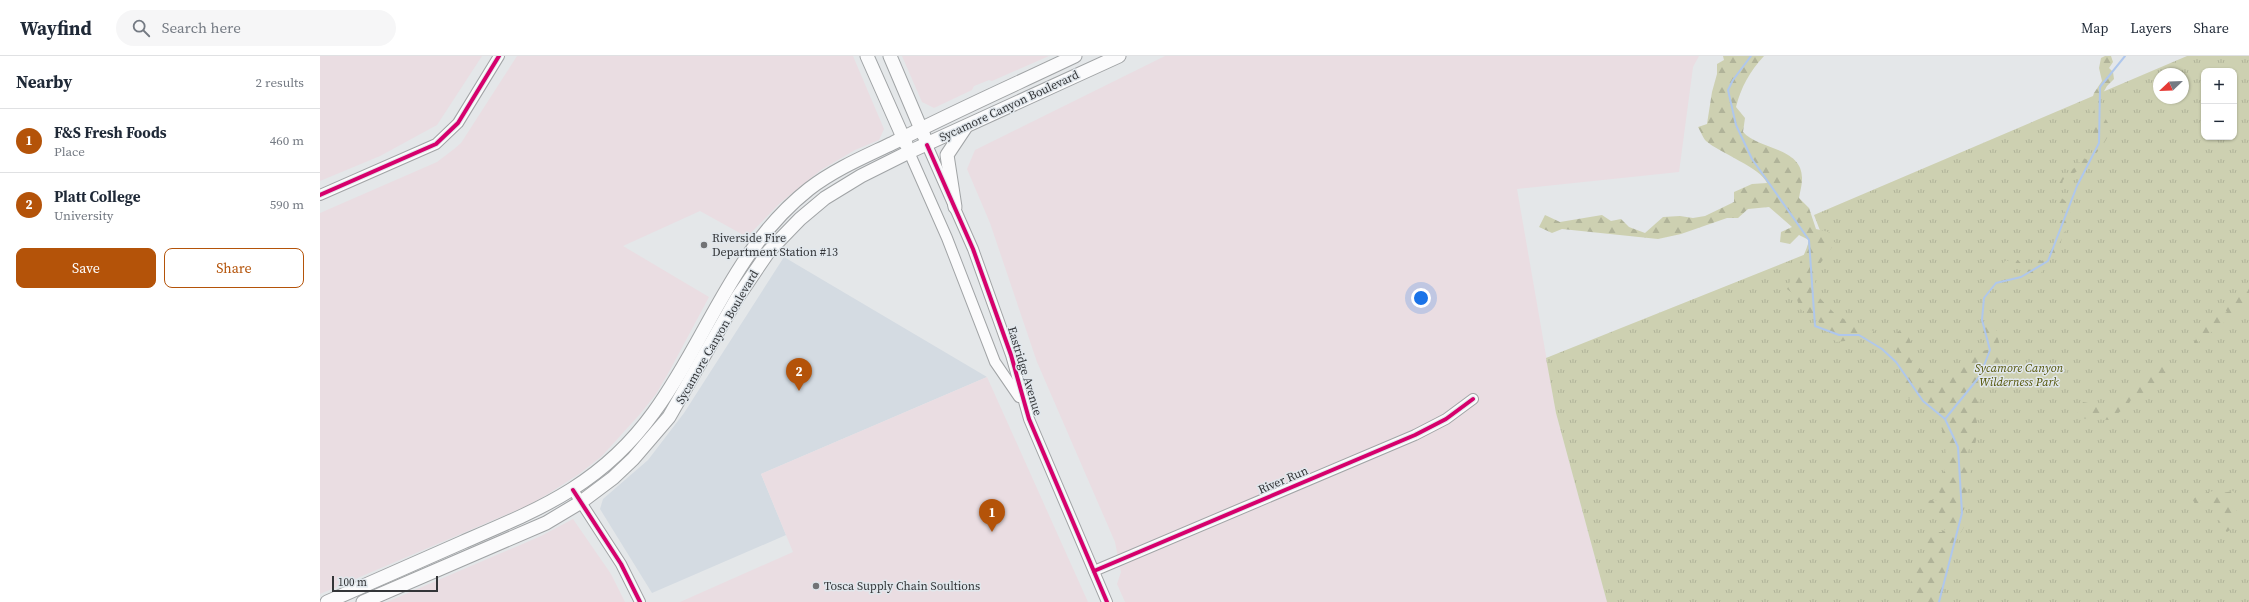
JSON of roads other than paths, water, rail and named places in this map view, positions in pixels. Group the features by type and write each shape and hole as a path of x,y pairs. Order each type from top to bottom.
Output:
{"main road":[{"name":"Eastridge Avenue","path":"867,56 909,152"},
{"name":"Eastridge Avenue","path":"890,56 927,145"},
{"name":"Sycamore Canyon Boulevard","path":"327,602 529,514 573,490 624,450 655,411 672,385 720,298 759,242 782,214 809,189 854,161 1075,56"},
{"name":"Sycamore Canyon Boulevard","path":"363,602 546,523 581,502 628,465 657,432 679,403 745,285 769,251 800,219 825,198 848,184 909,152 1119,56"},
{"path":"955,207 947,155 966,127"},
{"path":"718,334 718,317 724,307 724,303 720,298"}],"street":[{"path":"320,195 436,144 458,123 499,56"},
{"name":"Eastridge Avenue","path":"927,145 973,249 1011,355 1024,404 1107,602"},
{"name":"Eastridge Avenue","path":"909,152 947,238 996,362 1024,404"},
{"name":"River Run","path":"1094,571 1415,435 1446,419 1474,399"},
{"path":"573,490 621,564 640,602"}],"waterway":[{"path":"1751,56 1733,80 1728,90 1736,125 1752,159 1809,240 1815,326 1839,335 1859,335 1882,349 1896,362 1923,401 1945,419"},
{"path":"1939,602 1962,513 1958,447 1945,419 1980,376 1990,350 1982,320 1984,298 1996,283 2021,277 2048,261 2077,186 2099,143 2100,87 2125,56"}],"place":[{"name":"Riverside Fire Department Station #13","path":"704,245"},
{"name":"Platt College","path":"799,391"},
{"name":"F&S Fresh Foods","path":"992,532"},
{"name":"Tosca Supply Chain Soultions","path":"816,586"}],"park label":[{"name":"Sycamore Canyon Wilderness Park","path":"2019,375"}]}
